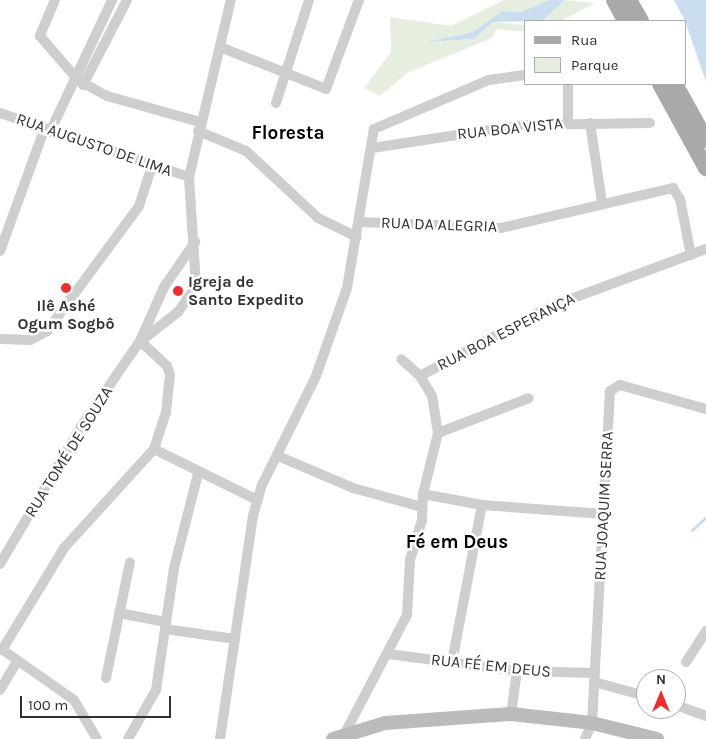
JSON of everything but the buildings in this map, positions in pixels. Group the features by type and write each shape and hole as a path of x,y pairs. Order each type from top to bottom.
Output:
{"main road":[{"path":"620,2 625,20"},
{"path":"620,2 640,20"},
{"path":"661,85 706,168"},
{"path":"676,85 706,140"},
{"path":"339,736 385,722 511,714 592,722 657,739"}],"street":[{"path":"55,0 40,36 81,82 107,96 199,126 246,151 318,218 357,237"},
{"path":"0,250 3,226 47,131 81,82 127,0"},
{"name":"RUA TOMÉ DE SOUZA","path":"140,341 194,293 195,242 189,176 199,126 231,0"},
{"path":"276,103 308,0"},
{"path":"220,48 324,89 359,0"},
{"path":"81,82 110,3"},
{"path":"220,739 257,500 335,323 361,222 376,125 403,120 489,80 524,75"},
{"path":"568,85 568,123"},
{"name":"RUA AUGUSTO DE LIMA","path":"0,113 47,131 152,166 189,176"},
{"name":"RUA BOA VISTA","path":"372,148 475,130 568,123 650,123"},
{"path":"590,123 602,202"},
{"path":"0,339 30,340 47,332 140,206 152,166"},
{"name":"RUA DA ALEGRIA","path":"361,222 487,230 602,202 674,188 680,199 692,255"},
{"name":"RUA TOMÉ DE SOUZA","path":"0,563 82,425 140,341 164,286 195,242"},
{"name":"RUA BOA ESPERANÇA","path":"420,376 549,307 706,249"},
{"path":"97,739 74,700 1,649 64,548 154,449 166,412 170,375 167,366 140,341"},
{"path":"339,736 388,654 410,604 410,560 422,507 423,494 438,433 432,396 420,376 401,359"},
{"name":"RUA JOAQUIM SERRA","path":"585,739 592,722 604,514 614,386 706,409"},
{"path":"438,433 529,398"},
{"path":"154,449 198,474 257,500"},
{"path":"278,456 353,488 422,507"},
{"path":"128,739 156,690 165,625 198,474"},
{"path":"423,494 482,504 604,514"},
{"path":"452,662 482,504"},
{"path":"106,678 130,562"},
{"path":"119,613 165,625 235,639"},
{"path":"686,662 706,631"},
{"name":"RUA FÉ EM DEUS","path":"388,654 517,671 595,678 636,692"},
{"path":"0,690 17,662"},
{"path":"511,714 517,671"},
{"path":"686,709 706,716"}],"green space":[{"path":"504,0 549,0 521,12 502,11 473,32 430,42 474,39 493,22 524,25 524,32 497,29 492,38 407,73 380,96 364,88 391,52 390,17 451,26"},
{"path":"565,0 595,3 563,20 543,20"}],"water":[{"path":"549,0 565,0 543,20 493,22 474,39 427,42 473,32 502,11 521,12"},
{"path":"674,0 706,0 706,82 686,20"}],"waterway":[{"path":"692,530 706,517"}],"place":[{"name":"Ilê Ashé Ogum Sogbô","path":"66,288"},
{"name":"Igreja de Santo Expedito","path":"178,291"}],"district":[{"name":"Floresta","path":"288,134"},
{"name":"Fé em Deus","path":"457,543"}]}
